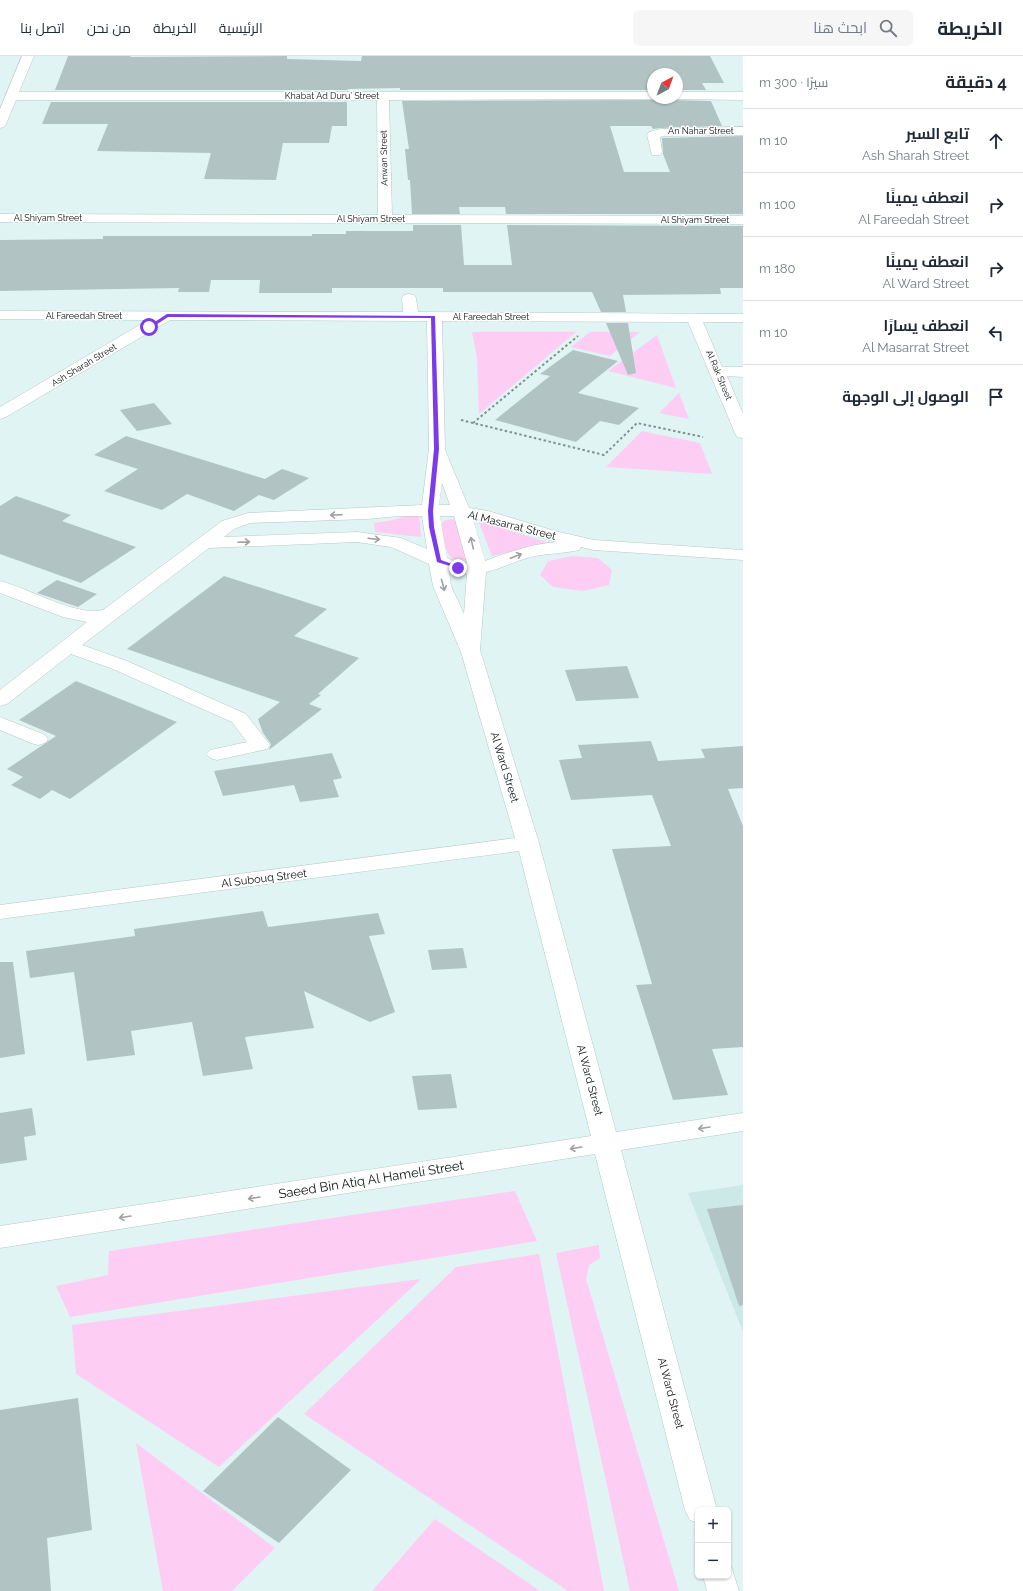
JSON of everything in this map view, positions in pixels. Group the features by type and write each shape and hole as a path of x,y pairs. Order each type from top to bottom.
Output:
{"street":[{"path":"0,124 28,56"},
{"name":"Khabat Ad Duru' Street","path":"12,96 647,96"},
{"name":"Anwan Street","path":"383,96 385,219"},
{"path":"683,96 743,96"},
{"name":"An Nahar Street","path":"656,152 653,135 664,132 743,131"},
{"name":"Al Shiyam Street","path":"0,218 743,220"},
{"path":"409,298 411,317"},
{"name":"Al Fareedah Street","path":"0,315 743,318"},
{"name":"Ash Sharah Street","path":"0,414 167,316"},
{"name":"Al Ward Street","path":"434,317 436,449 430,511 442,586 471,652 528,843 701,1507"},
{"name":"Al Rak Street","path":"694,318 743,433"},
{"path":"717,371 743,372"},
{"name":"Al Ward Street","path":"436,449 462,512 469,533 477,568 471,652"},
{"name":"Al Masarrat Street","path":"0,700 110,614 228,525 248,518 451,510 482,515 551,535 594,544 743,555"},
{"name":"Al Masarrat Street","path":"205,543 357,537 394,542 458,568 477,568 488,566 520,554 545,548 594,544"},
{"path":"0,587 70,613 95,618 110,614"},
{"path":"68,647 120,666 239,718 260,745 217,754"},
{"path":"0,723 38,739"},
{"name":"Al Subouq Street","path":"0,912 528,843"},
{"name":"Saeed Bin Atiq Al Hameli Street","path":"0,1237 743,1122"},
{"path":"720,1579 722,1591"}],"path":[{"path":"473,423 583,332"},
{"path":"461,420 604,455 637,423 703,437"}],"shaded area":[{"path":"472,332 576,332 479,414 477,358"},
{"path":"590,332 640,332 610,356 571,347"},
{"path":"657,335 676,388 608,371"},
{"path":"679,393 689,419 659,413"},
{"path":"642,431 700,443 712,474 606,467"},
{"path":"419,512 421,537 375,532 374,523 393,520"},
{"path":"451,519 457,520 466,560 459,561 454,559 446,550 441,525 444,521"},
{"path":"478,520 549,543 492,556"},
{"path":"572,556 598,558 612,570 609,585 583,591 553,587 540,575 548,561"},
{"path":"743,1185 743,1332 688,1193"},
{"path":"515,1191 537,1241 70,1317 56,1286 108,1275 109,1251"},
{"path":"599,1245 600,1258 589,1265 586,1279 679,1591 630,1591 556,1253"},
{"path":"539,1254 604,1591 568,1591 304,1414 456,1267"},
{"path":"421,1279 219,1467 76,1374 72,1325"},
{"path":"136,1443 275,1548 232,1591 163,1591"},
{"path":"435,1519 540,1591 372,1591"}],"building":[{"path":"68,56 287,56 287,59 361,61 362,56 710,56 724,83 702,83 706,90 683,90 683,68 647,68 647,90 400,90 400,88 348,90 55,90"},
{"path":"647,100 647,104 683,104 683,100 711,101 722,126 653,129 651,126 610,126 624,172 670,172 663,154 662,138 743,136 743,214 506,214 505,207 459,207 460,214 412,214 410,180 408,180 405,149 409,149 402,101"},
{"path":"51,102 347,102 347,126 332,126 329,143 283,143 276,180 204,179 211,153 97,151 108,124 42,124"},
{"path":"413,225 461,225 464,265 512,265 507,225 743,226 743,288 720,288 721,294 623,295 626,312 601,312 592,292 443,292 443,288 332,288 332,293 259,293 260,280 211,280 209,292 178,292 179,288 0,291 0,240 103,239 103,236 312,236 312,234 346,234 346,231 413,231"},
{"path":"606,323 628,323 636,373 628,375"},
{"path":"573,350 618,361 578,393 639,408 619,425 600,421 576,442 495,420 550,376 540,374"},
{"path":"154,403 172,424 137,431 120,410"},
{"path":"126,436 265,479 282,469 309,478 274,500 259,495 234,511 187,494 162,510 104,491 138,469 94,455"},
{"path":"16,496 71,515 62,521 136,547 81,583 0,554 0,506"},
{"path":"224,576 327,609 294,636 359,658 318,694 321,695 309,704 322,709 269,750 271,744 263,733 258,719 280,702 127,649"},
{"path":"57,580 97,594 78,607 37,593"},
{"path":"627,666 639,698 576,701 565,670"},
{"path":"76,681 177,722 70,799 52,790 40,799 11,785 23,777 7,769 56,736 19,720"},
{"path":"651,741 658,761 705,758 701,749 743,746 743,788 728,789 743,826 743,1047 712,1049 728,1095 673,1100 636,985 652,984 612,849 671,846 652,795 571,800 559,760 582,758 578,745"},
{"path":"332,753 342,778 333,780 339,797 300,802 294,785 223,796 214,771"},
{"path":"263,911 268,927 378,913 385,934 369,936 395,1012 370,1022 304,991 314,1028 245,1037 253,1069 203,1076 192,1022 131,1031 135,1055 87,1061 74,972 30,978 26,951 135,936 134,929"},
{"path":"463,948 467,968 432,970 428,950"},
{"path":"0,962 13,962 25,1054 0,1058"},
{"path":"451,1074 457,1108 418,1110 412,1076"},
{"path":"32,1108 36,1135 24,1137 27,1160 0,1164 0,1113"},
{"path":"743,1205 743,1305 739,1306 707,1209"},
{"path":"78,1398 92,1530 47,1538 51,1591 0,1591 0,1410"},
{"path":"278,1417 351,1470 279,1543 203,1491"}],"route":[{"path":"149,327 167,316 434,317 436,449 430,511 438,561 458,568"}]}
